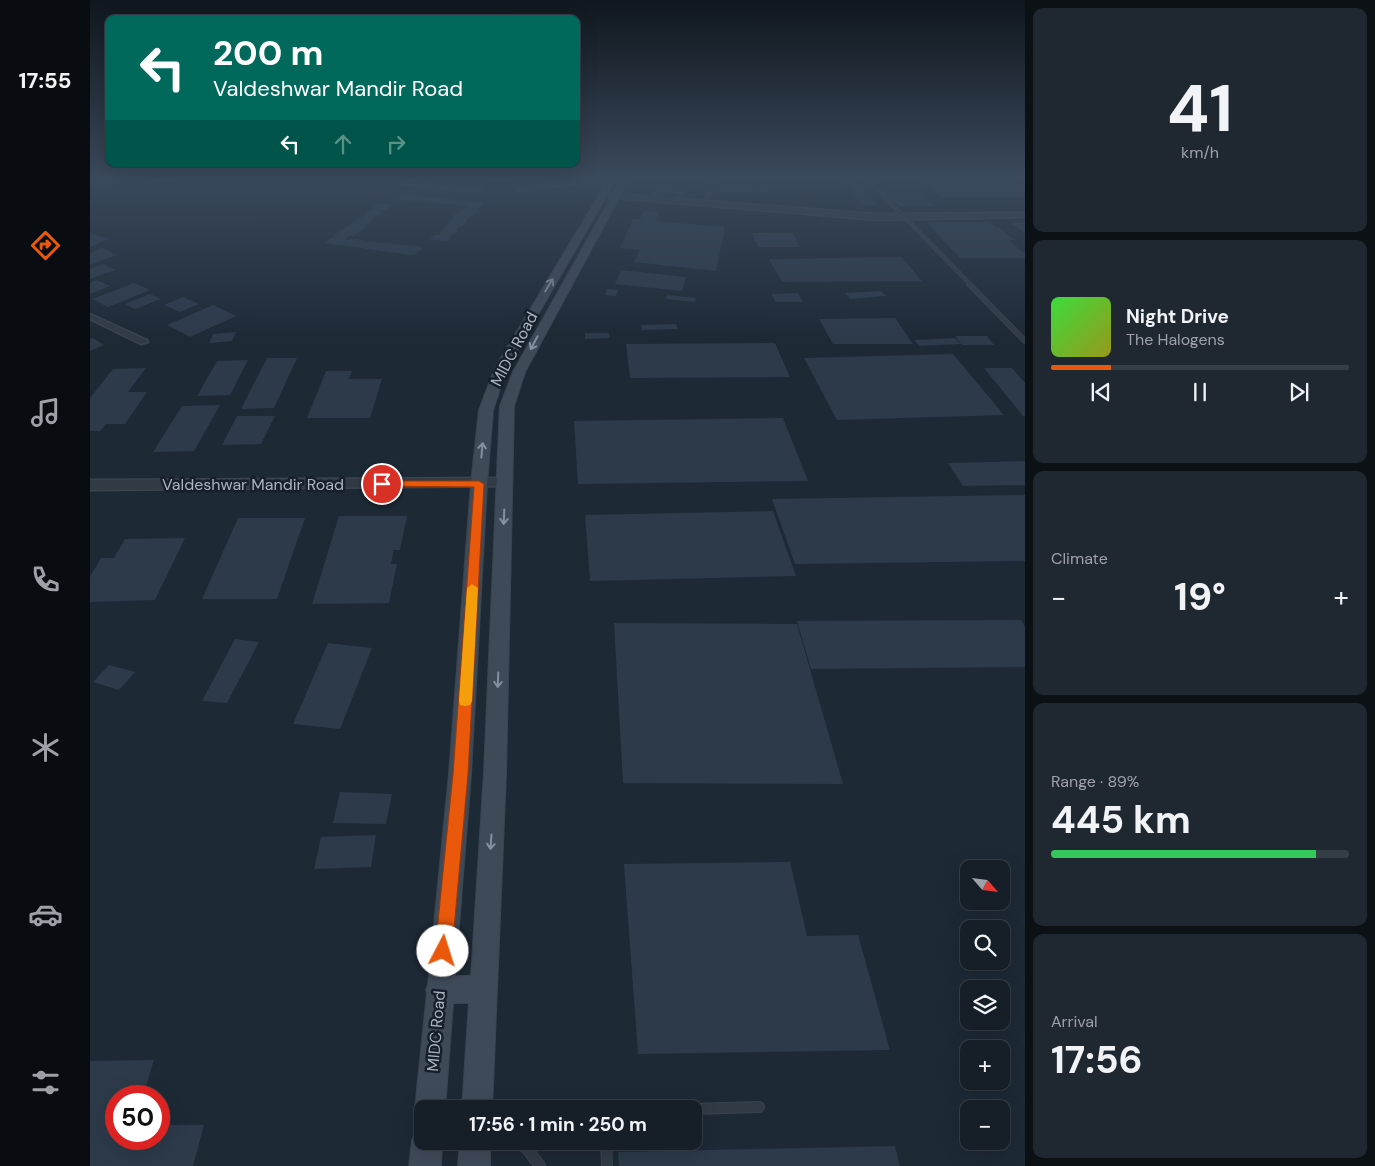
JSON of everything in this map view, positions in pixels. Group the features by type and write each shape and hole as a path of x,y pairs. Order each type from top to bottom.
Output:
{"main road":[{"name":"MIDC Road","path":"431,1100 439,990 460,774 479,484 486,410 501,368 585,231"},
{"name":"MIDC Road","path":"477,1100 495,773 507,406 519,372 590,231"},
{"path":"439,990 482,989"},
{"path":"425,1166 426,1150"},
{"path":"474,1166 475,1150"}],"street":[{"path":"90,316 144,342"},
{"name":"Valdeshwar Mandir Road","path":"90,485 505,483"}],"lane":[{"path":"917,231 1025,341"},
{"path":"702,1110 760,1107"},
{"path":"528,1150 540,1166"},
{"path":"606,1150 607,1166"}],"building":[{"path":"339,231 359,231 353,235 356,236 349,236 345,240 356,239 366,241 365,243 374,242 422,247 420,251 416,252 419,253 411,255 325,243 335,237 332,235 337,235 335,234"},
{"path":"457,231 452,235 449,241 430,240 435,235 439,235 441,232 439,232"},
{"path":"627,231 724,231 716,271 634,262 640,250 620,248"},
{"path":"935,231 1004,231 1014,240 1009,240 1025,254 1025,258 960,258"},
{"path":"90,233 109,239 90,247"},
{"path":"752,233 793,233 800,247 758,247"},
{"path":"102,248 117,255 90,265 90,253"},
{"path":"902,257 922,281 782,282 769,259"},
{"path":"103,264 115,270 90,279 90,269"},
{"path":"621,270 686,277 682,291 615,284"},
{"path":"97,280 110,286 90,294 90,283"},
{"path":"134,283 150,290 108,307 92,299"},
{"path":"607,289 618,290 616,296 605,295"},
{"path":"881,291 886,296 850,299 845,293"},
{"path":"798,293 803,302 776,302 771,294"},
{"path":"150,294 161,299 135,309 125,304"},
{"path":"667,295 696,298 695,302 666,299"},
{"path":"183,297 199,304 180,312 164,305"},
{"path":"213,305 236,316 190,337 167,325"},
{"path":"895,318 913,344 833,344 819,319"},
{"path":"676,324 678,329 642,330 641,325"},
{"path":"236,332 232,341 209,343 213,334"},
{"path":"585,333 609,333 610,338 585,339"},
{"path":"955,336 987,336 994,345 962,345"},
{"path":"93,338 104,345 90,351 90,339"},
{"path":"955,338 961,344 919,346 914,340"},
{"path":"775,343 790,377 630,378 626,344"},
{"path":"953,354 1004,415 837,420 804,358"},
{"path":"267,358 297,358 274,408 241,409"},
{"path":"248,360 230,395 197,396 217,361"},
{"path":"146,368 128,392 147,392 125,424 106,424 100,431 90,431 90,398 113,369"},
{"path":"984,368 1012,368 1025,383 1025,416 1023,416"},
{"path":"326,371 352,371 349,379 382,379 370,418 307,418"},
{"path":"220,405 194,451 153,452 182,406"},
{"path":"237,416 275,416 261,444 222,445"},
{"path":"783,418 808,481 578,484 574,421"},
{"path":"1025,461 1025,485 963,486 948,463"},
{"path":"1025,495 1025,561 795,564 772,499"},
{"path":"773,511 796,576 590,581 585,515"},
{"path":"339,516 407,516 400,550 394,550 391,564 397,564 389,603 312,604"},
{"path":"238,518 305,518 277,599 202,599"},
{"path":"185,538 155,600 90,602 90,577 101,558 114,558 125,539"},
{"path":"1021,620 1025,627 1025,667 811,669 797,621"},
{"path":"614,623 797,624 843,784 623,783"},
{"path":"235,639 259,642 227,703 202,701"},
{"path":"328,643 372,648 340,729 293,724"},
{"path":"109,665 135,672 119,690 93,682"},
{"path":"340,792 392,794 386,824 333,823"},
{"path":"376,835 371,867 314,869 321,837"},
{"path":"790,862 807,936 858,935 890,1050 638,1054 624,864"},
{"path":"154,1060 146,1085 105,1085 105,1150 170,1150 170,1125 204,1125 193,1166 90,1166 90,1061"},
{"path":"895,1146 900,1166 619,1166 618,1152"}],"slow traffic":[{"path":"465,701 472,588"}],"route":[{"path":"382,484 479,484 460,774 443,951"}]}
